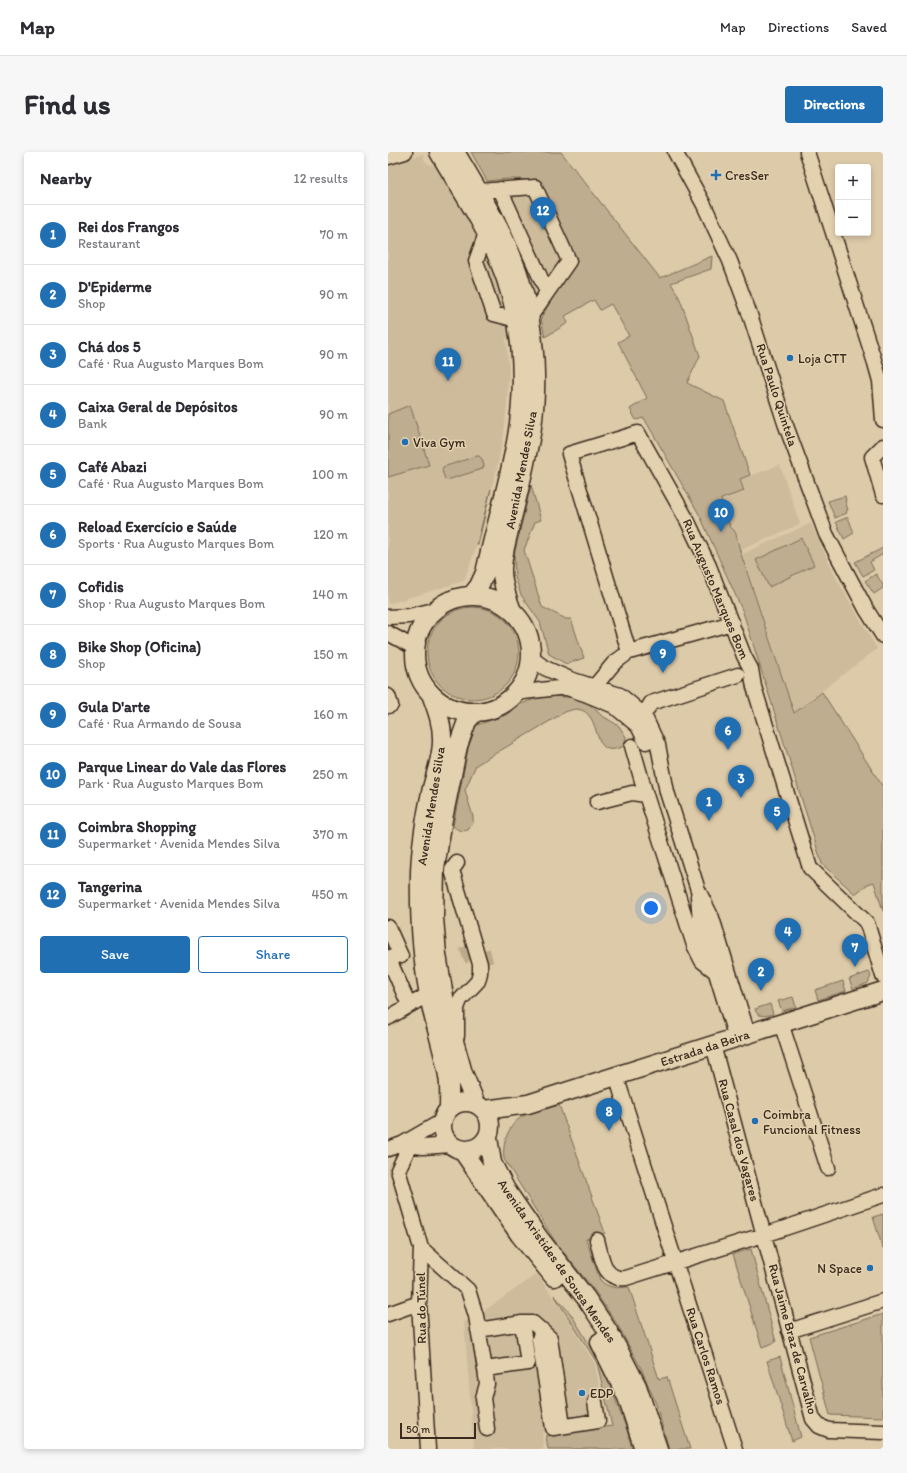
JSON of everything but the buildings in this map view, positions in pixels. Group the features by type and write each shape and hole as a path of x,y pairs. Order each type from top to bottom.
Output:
{"main road":[{"name":"Avenida Mendes Silva","path":"439,152 486,233 523,319 521,352 521,402 517,436 485,573 479,586 471,596"},
{"name":"Avenida Mendes Silva","path":"456,152 507,246 518,273 523,319 535,375 534,403 526,462 502,560 502,580 512,611"},
{"path":"471,596 486,597 499,602 512,611 520,620 530,644 530,657 526,676 515,693 497,706 475,712 451,708 440,702 423,684 415,660 417,638 421,628 434,610 457,598 471,596"},
{"name":"Avenida Mendes Silva","path":"431,694 439,717 442,738 440,757 429,805 420,872 421,933 425,973 450,1090 446,1115"},
{"name":"Avenida Mendes Silva","path":"475,712 467,721 458,746 440,835 435,868 434,893 437,955 443,994 463,1073 481,1107"},
{"name":"Estrada da Beira","path":"446,1115 455,1105 462,1102 469,1102 481,1107 528,1104 883,991"},
{"name":"Estrada da Beira","path":"456,1148 469,1151 477,1149 483,1144 489,1135 528,1104"},
{"path":"481,1107 491,1124 489,1135"},
{"path":"446,1115 443,1134 456,1148"},
{"name":"Avenida Aristides de Sousa Mendes","path":"489,1135 492,1163 506,1190 539,1238 586,1298 618,1349 637,1386 658,1449"},
{"name":"Avenida Aristides de Sousa Mendes","path":"456,1148 520,1235 569,1295 589,1323 611,1362 627,1397 644,1449"}],"street":[{"path":"388,157 405,152"},
{"name":"Rua Paulo Quintela","path":"675,152 704,205 730,261 750,315 785,423 826,534 882,632"},
{"path":"807,152 876,363 880,381 883,420"},
{"path":"478,191 535,186 569,261 547,292 523,319"},
{"path":"500,189 547,292"},
{"name":"Rua Augusto Marques Bom","path":"629,652 569,454 638,433 687,520 709,566 744,656 751,669 754,687 810,868 867,923 883,976"},
{"path":"883,446 872,457 883,495"},
{"path":"388,617 408,616 434,610"},
{"path":"590,690 614,663 629,652 732,623"},
{"path":"388,633 415,648"},
{"path":"738,675 744,656"},
{"path":"530,657 545,668 570,678 614,706 641,720 667,792 698,890 712,918 742,1036"},
{"path":"738,675 754,687"},
{"path":"641,720 651,703 738,675"},
{"path":"515,693 558,688 590,690"},
{"path":"388,696 391,705 388,706"},
{"path":"632,746 646,795 694,945 702,961 716,972"},
{"path":"597,802 632,793 646,795"},
{"path":"440,835 444,870 466,946"},
{"path":"457,863 452,870 480,964 480,973 478,981 460,1000 457,1008 457,1054"},
{"path":"698,890 700,921 716,972 742,1036"},
{"path":"388,927 392,961 409,1005"},
{"path":"388,1018 429,994"},
{"path":"781,1024 828,1168"},
{"name":"Rua Casal dos Vagares","path":"713,1045 764,1235"},
{"name":"Rua Carlos Ramos","path":"616,1076 735,1449"},
{"path":"393,1165 406,1145 446,1115"},
{"path":"388,1149 406,1145 456,1148"},
{"name":"Rua do Túnel","path":"393,1165 421,1248 419,1303 426,1449"},
{"path":"597,1240 606,1270 609,1274 619,1279 626,1278 764,1235 883,1195"},
{"name":"Rua Jaime Braz de Carvalho","path":"764,1235 813,1419 819,1426 829,1430 883,1432"},
{"path":"421,1248 468,1290 477,1323 487,1384 483,1398 488,1429"},
{"path":"790,1331 883,1301"},
{"path":"388,1314 419,1303"},
{"path":"477,1323 533,1323 542,1330 539,1339 553,1428 598,1421 595,1402"},
{"path":"484,1369 528,1363 522,1323"}],"shaded area":[{"path":"471,152 561,152 660,278 712,256 711,269 671,283 680,299 700,356 687,383 724,401 750,475 740,479 744,491 721,499 730,527 736,534 740,551 794,713 822,692 883,787 883,911 874,882 868,884 855,894 822,864 743,612 700,516 644,418 636,420 630,409 647,398 618,342 629,336 611,304 600,310 594,300 565,316 568,323 545,337 541,318 576,257 539,183 520,179 487,181"},
{"path":"423,154 425,161 439,167 476,230 495,278 508,324 509,335 506,339 509,370 507,404 504,434 496,472 475,550 464,581 388,604 388,165"},
{"path":"509,178 539,183 576,257 541,318 537,297 528,266 510,223 487,181"},
{"name":"Viva Gym","path":"410,405 429,465 388,477 388,414"},
{"path":"477,456 482,459 484,466 482,469 447,480 445,479 442,471 443,467"},
{"path":"780,465 800,524 741,550 735,529 730,526 722,499 745,491 741,479"},
{"path":"531,485 541,520 535,522 524,550 542,607 566,619 571,619 584,658 566,664 549,654 540,622 521,595 515,577 514,555"},
{"path":"491,489 478,545 477,544"},
{"path":"845,496 848,510 846,511 847,513 835,518 828,501"},
{"path":"848,517 854,533 844,539 836,522"},
{"path":"811,523 835,576 877,649 794,712 742,554"},
{"path":"801,538 814,565 769,587 756,560"},
{"path":"883,548 883,554 870,562 874,570 863,576 855,562"},
{"path":"876,574 883,585 883,588 874,594 865,581"},
{"path":"473,607 490,611 505,621 515,636 519,653 515,670 505,685 490,695 473,699 456,695 441,685 431,670 427,653 431,636 441,621 456,611"},
{"path":"551,696 579,698 588,703 601,715 619,726 626,737 624,746 613,749 605,748 601,743 591,718 586,712 577,709 565,712 476,765 465,790 473,817 473,823 466,831 458,830 453,826 471,734 477,725 506,715 521,704 535,699"},
{"path":"869,972 871,976 868,983 853,989 849,979"},
{"path":"843,981 846,991 818,1000 815,990"},
{"path":"793,997 796,1007 782,1011 778,1001"},
{"path":"770,1004 773,1014 762,1016 756,1012 755,1009"},
{"path":"559,1105 605,1233 586,1239 600,1280 607,1285 617,1288 629,1287 659,1379 667,1377 690,1449 669,1449 656,1404 641,1368 617,1324 594,1290 556,1243 504,1159 505,1141 513,1124 527,1114"},
{"path":"883,1214 883,1249 873,1217"},
{"path":"751,1249 776,1342 762,1347 733,1254"},
{"path":"537,1274 562,1310 595,1364 606,1424 542,1433 544,1449 474,1449 464,1321 471,1320"},
{"path":"554,1295 571,1314 603,1367 627,1430 632,1449 548,1449 546,1436 612,1426 597,1363"},
{"path":"883,1314 883,1417 830,1415 809,1337"},
{"path":"780,1357 801,1437 792,1441 767,1361"}],"tunnel":[{"path":"466,946 470,957 473,960 493,955"}],"place":[{"name":"CresSer","path":"716,175"},
{"name":"Tangerina","path":"543,230"},
{"name":"Loja CTT","path":"790,358"},
{"name":"Coimbra Shopping","path":"448,381"},
{"name":"Viva Gym","path":"405,442"},
{"name":"Parque Linear do Vale das Flores","path":"721,532"},
{"name":"Gula D'arte","path":"663,673"},
{"name":"Reload Exercício e Saúde","path":"728,750"},
{"name":"Chá dos 5","path":"741,798"},
{"name":"Rei dos Frangos","path":"709,821"},
{"name":"Café Abazi","path":"777,831"},
{"name":"Caixa Geral de Depósitos","path":"788,951"},
{"name":"Cofidis","path":"855,967"},
{"name":"D'Epiderme","path":"761,991"},
{"name":"Coimbra Funcional Fitness","path":"755,1121"},
{"name":"Bike Shop (Oficina)","path":"609,1131"},
{"name":"N Space","path":"870,1268"},
{"name":"EDP","path":"582,1393"}]}
